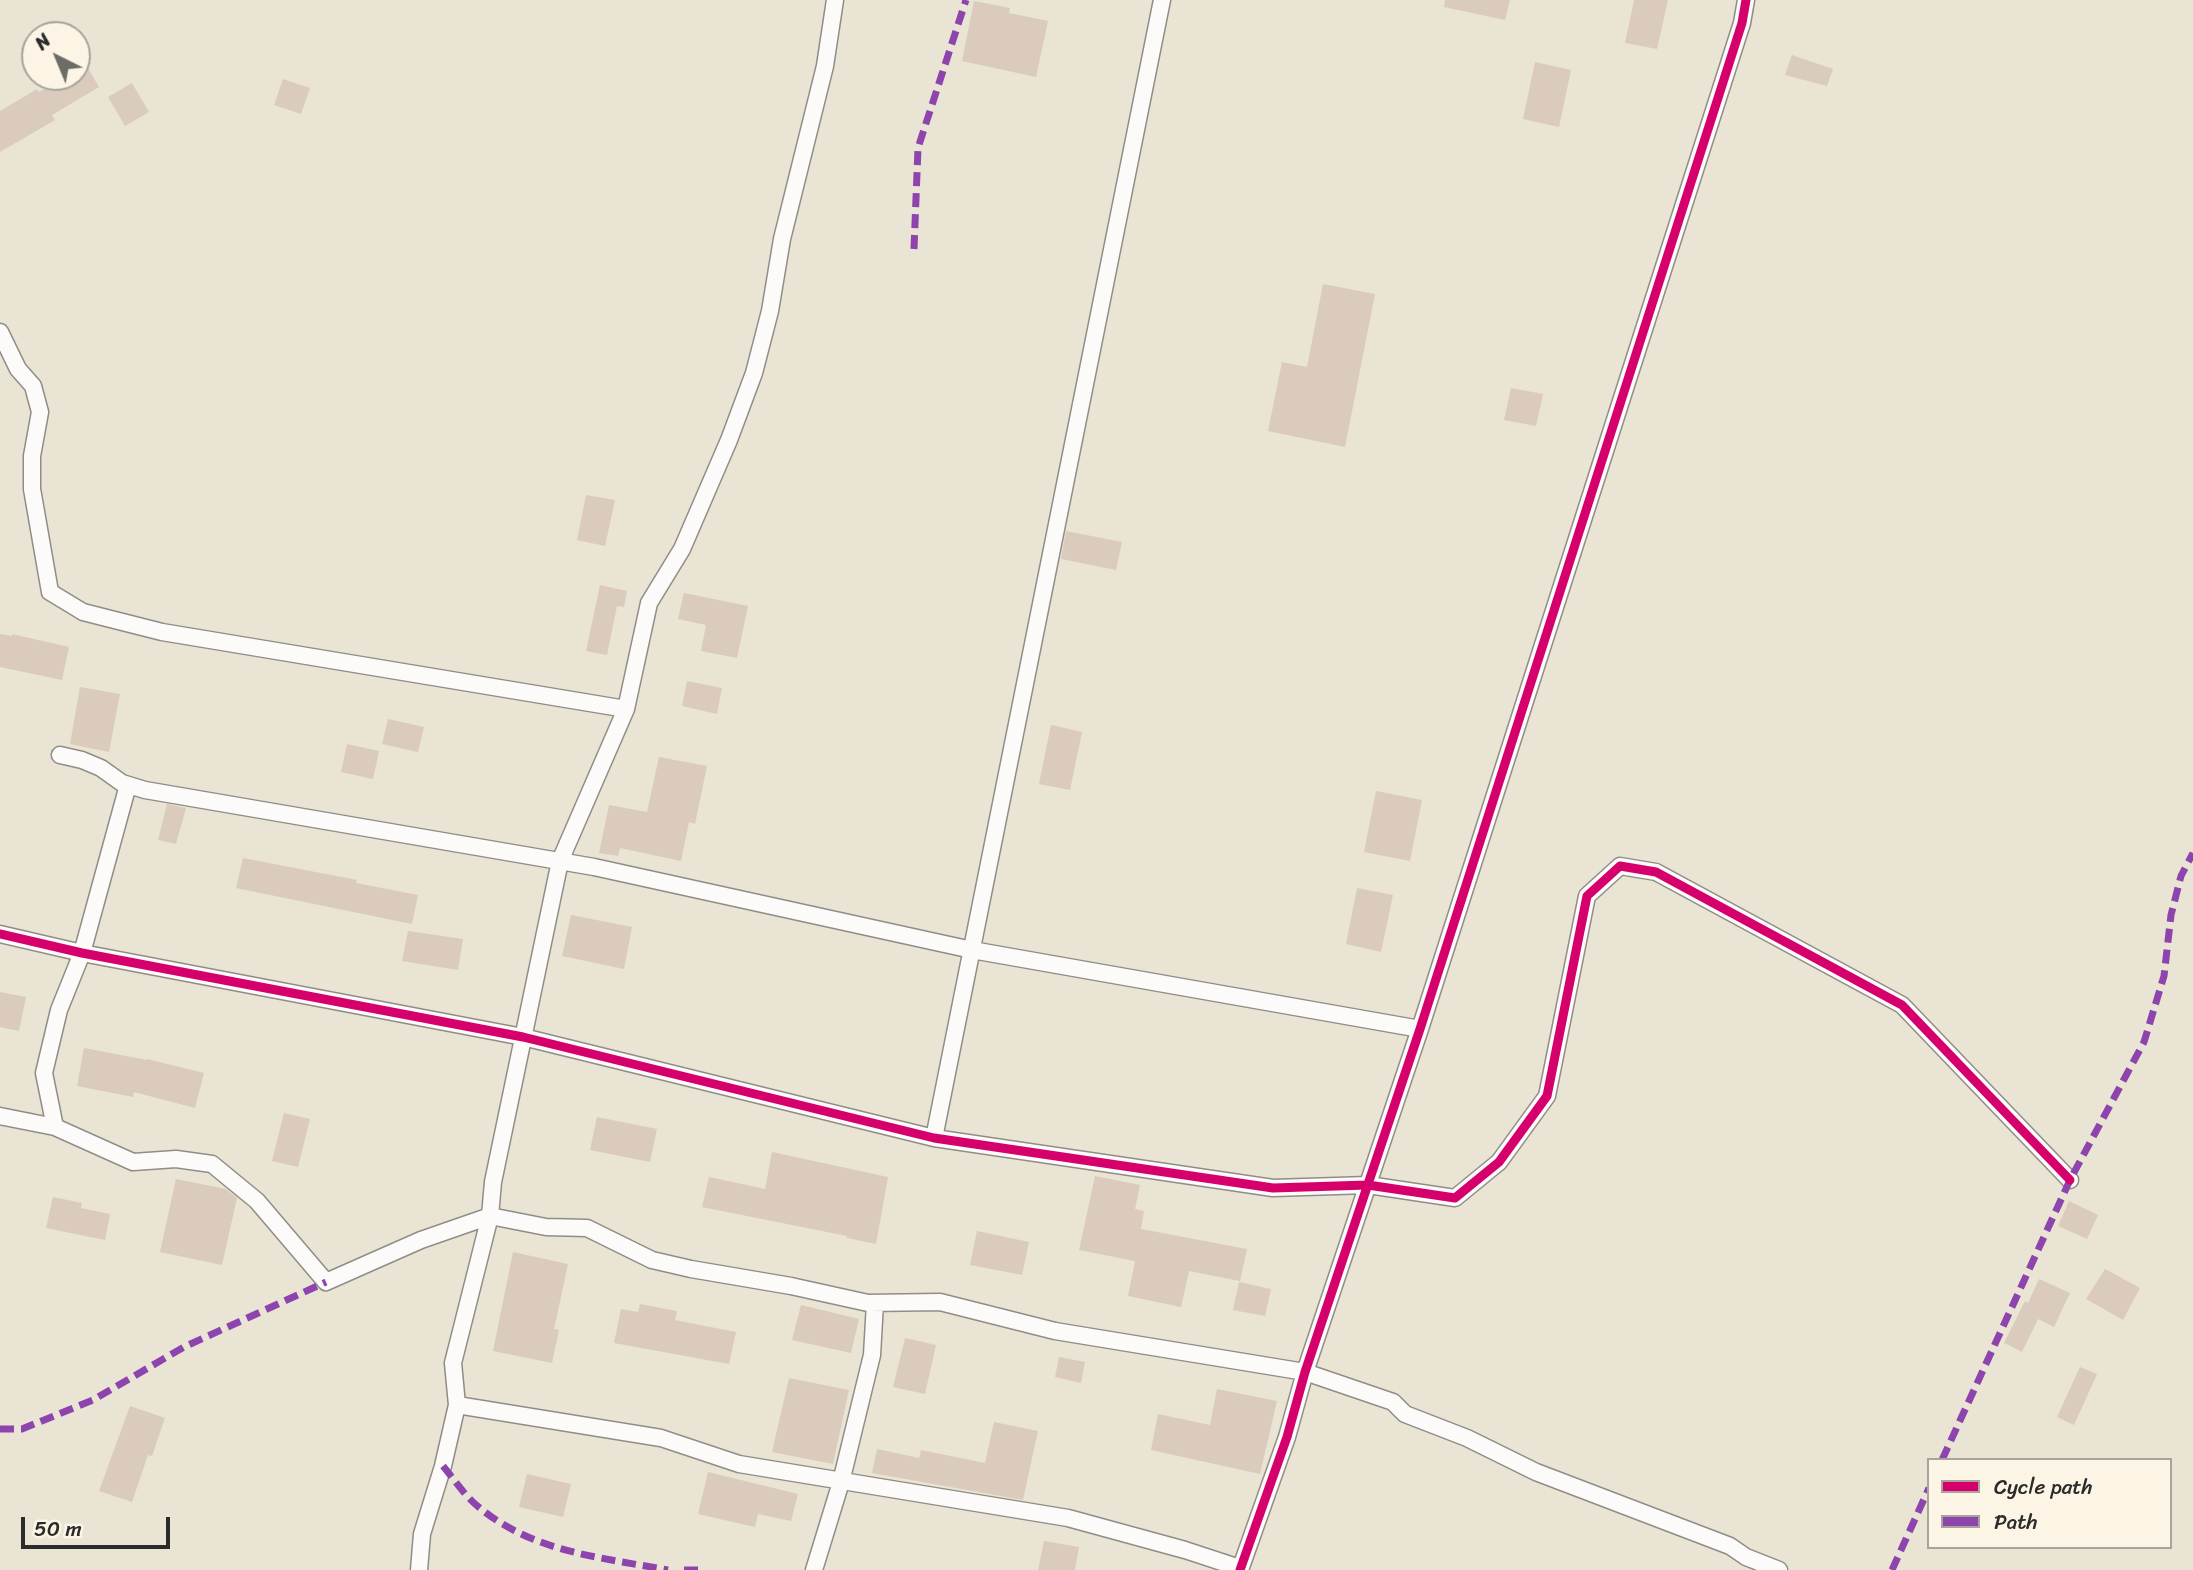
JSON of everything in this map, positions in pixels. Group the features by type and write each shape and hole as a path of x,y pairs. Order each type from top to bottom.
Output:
{"street":[{"path":"419,1570 422,1534 443,1466 457,1405 453,1363 490,1216 493,1182 560,861 626,709 649,603 682,549 729,440 754,373 770,311 782,239 825,66 835,0"},
{"path":"934,1138 1162,0"},
{"path":"457,1405 661,1438 739,1464 1068,1518 1185,1550 1240,1569 1287,1437 1305,1372 1420,1029 1738,36 1746,0"},
{"path":"0,332 18,369 33,387 40,412 32,456 32,489 50,592 83,612 162,632 626,709"},
{"path":"60,755 92,764 128,785 145,790 560,861 972,950 1420,1029"},
{"path":"55,1127 44,1073 59,1010 82,953 128,785"},
{"path":"0,934 82,953 523,1037 934,1138 1273,1188 1368,1185 1455,1198 1499,1162 1547,1096 1587,896 1620,866 1656,872 1902,1005 2070,1180"},
{"path":"0,1116 55,1127 133,1162 176,1159 212,1164 257,1201 326,1282 421,1240 490,1216 545,1227 587,1228 652,1260 875,1303 940,1302 1055,1331 1305,1372 1393,1402 1405,1414 1467,1438 1536,1472 1730,1546 1746,1557 1779,1570"},
{"path":"814,1570 841,1482 872,1354 875,1303"}],"building":[{"path":"1445,0 1510,0 1505,20 1444,7"},
{"path":"1634,0 1668,0 1657,49 1625,43"},
{"path":"974,1 1010,8 1009,13 1048,21 1036,77 962,61"},
{"path":"1792,55 1833,69 1827,86 1785,75"},
{"path":"1535,62 1571,70 1559,127 1523,119"},
{"path":"91,73 99,87 52,115 55,120 0,152 0,111 34,91 91,91"},
{"path":"283,79 310,88 301,114 274,105"},
{"path":"132,83 149,112 125,126 108,97"},
{"path":"1323,284 1375,294 1345,447 1268,431 1282,362 1307,367"},
{"path":"1511,388 1543,394 1536,426 1504,420"},
{"path":"586,495 615,500 605,546 577,540"},
{"path":"1066,531 1122,542 1116,570 1061,559"},
{"path":"600,585 627,591 624,607 617,606 607,655 586,651"},
{"path":"684,593 748,606 737,658 701,651 706,625 678,619"},
{"path":"0,634 12,634 69,647 62,680 0,667"},
{"path":"687,681 722,688 717,714 682,706"},
{"path":"80,687 120,694 109,752 70,744"},
{"path":"388,719 424,727 418,752 382,744"},
{"path":"1051,725 1082,732 1070,790 1039,784"},
{"path":"347,744 379,751 373,779 341,772"},
{"path":"659,757 707,766 695,824 689,822 681,861 620,848 618,856 599,853 609,805 647,812"},
{"path":"1376,791 1422,800 1410,861 1364,852"},
{"path":"167,804 186,808 176,844 158,840"},
{"path":"243,858 418,895 412,924 236,888"},
{"path":"1357,888 1393,895 1381,952 1346,944"},
{"path":"571,915 632,927 624,969 562,956"},
{"path":"408,931 463,939 458,970 402,961"},
{"path":"0,992 26,997 19,1031 0,1027"},
{"path":"84,1048 204,1073 195,1108 134,1092 133,1097 77,1086"},
{"path":"284,1113 310,1119 298,1167 272,1161"},
{"path":"597,1117 657,1129 650,1162 590,1150"},
{"path":"772,1152 888,1177 876,1244 702,1207 709,1177 765,1189"},
{"path":"1095,1176 1140,1185 1135,1209 1144,1211 1141,1229 1247,1249 1240,1281 1189,1271 1181,1307 1128,1296 1135,1261 1079,1250"},
{"path":"176,1179 226,1189 237,1198 222,1265 160,1252"},
{"path":"53,1197 82,1203 81,1208 110,1214 105,1240 46,1228"},
{"path":"2069,1201 2098,1215 2087,1239 2058,1226"},
{"path":"977,1231 1029,1242 1022,1275 970,1265"},
{"path":"513,1252 568,1264 554,1329 559,1330 552,1363 493,1351"},
{"path":"2105,1269 2140,1288 2123,1320 2086,1299"},
{"path":"2039,1279 2070,1293 2054,1327 2038,1319 2022,1352 2004,1343"},
{"path":"1239,1282 1271,1289 1265,1316 1233,1310"},
{"path":"640,1304 677,1311 675,1320 736,1332 729,1364 614,1343 621,1309 638,1312"},
{"path":"801,1305 859,1319 851,1353 792,1340"},
{"path":"905,1338 936,1345 925,1394 893,1387"},
{"path":"1059,1357 1085,1362 1081,1383 1055,1377"},
{"path":"2080,1367 2097,1374 2074,1425 2057,1417"},
{"path":"789,1378 849,1390 833,1464 772,1452"},
{"path":"1217,1389 1277,1401 1260,1474 1151,1450 1158,1414 1210,1425"},
{"path":"130,1406 165,1418 152,1456 148,1455 132,1502 99,1491"},
{"path":"994,1422 1038,1431 1023,1500 872,1473 877,1449 919,1458 921,1450 985,1463"},
{"path":"708,1472 798,1494 791,1521 758,1514 755,1527 698,1514"},
{"path":"527,1474 571,1484 563,1517 519,1507"},
{"path":"1044,1541 1079,1547 1075,1570 1038,1570"}],"marked path":[{"path":"914,249 918,148 966,0"},
{"path":"1943,1458 2070,1180 2144,1042 2164,976 2171,915 2181,876 2193,853"},
{"path":"0,1429 22,1429 93,1400 184,1347 326,1282"},
{"path":"443,1466 474,1503 518,1532 566,1550 668,1570"},
{"path":"1892,1570 1927,1492"},
{"path":"684,1570 700,1570"}],"cycle path":[{"path":"1240,1570 1287,1437 1305,1372 1420,1029 1742,23 1746,0"},
{"path":"0,934 82,953 523,1037 934,1138 1273,1188 1368,1185 1455,1198 1499,1162 1547,1096 1587,896 1620,866 1656,872 1902,1005 2070,1180"}]}
